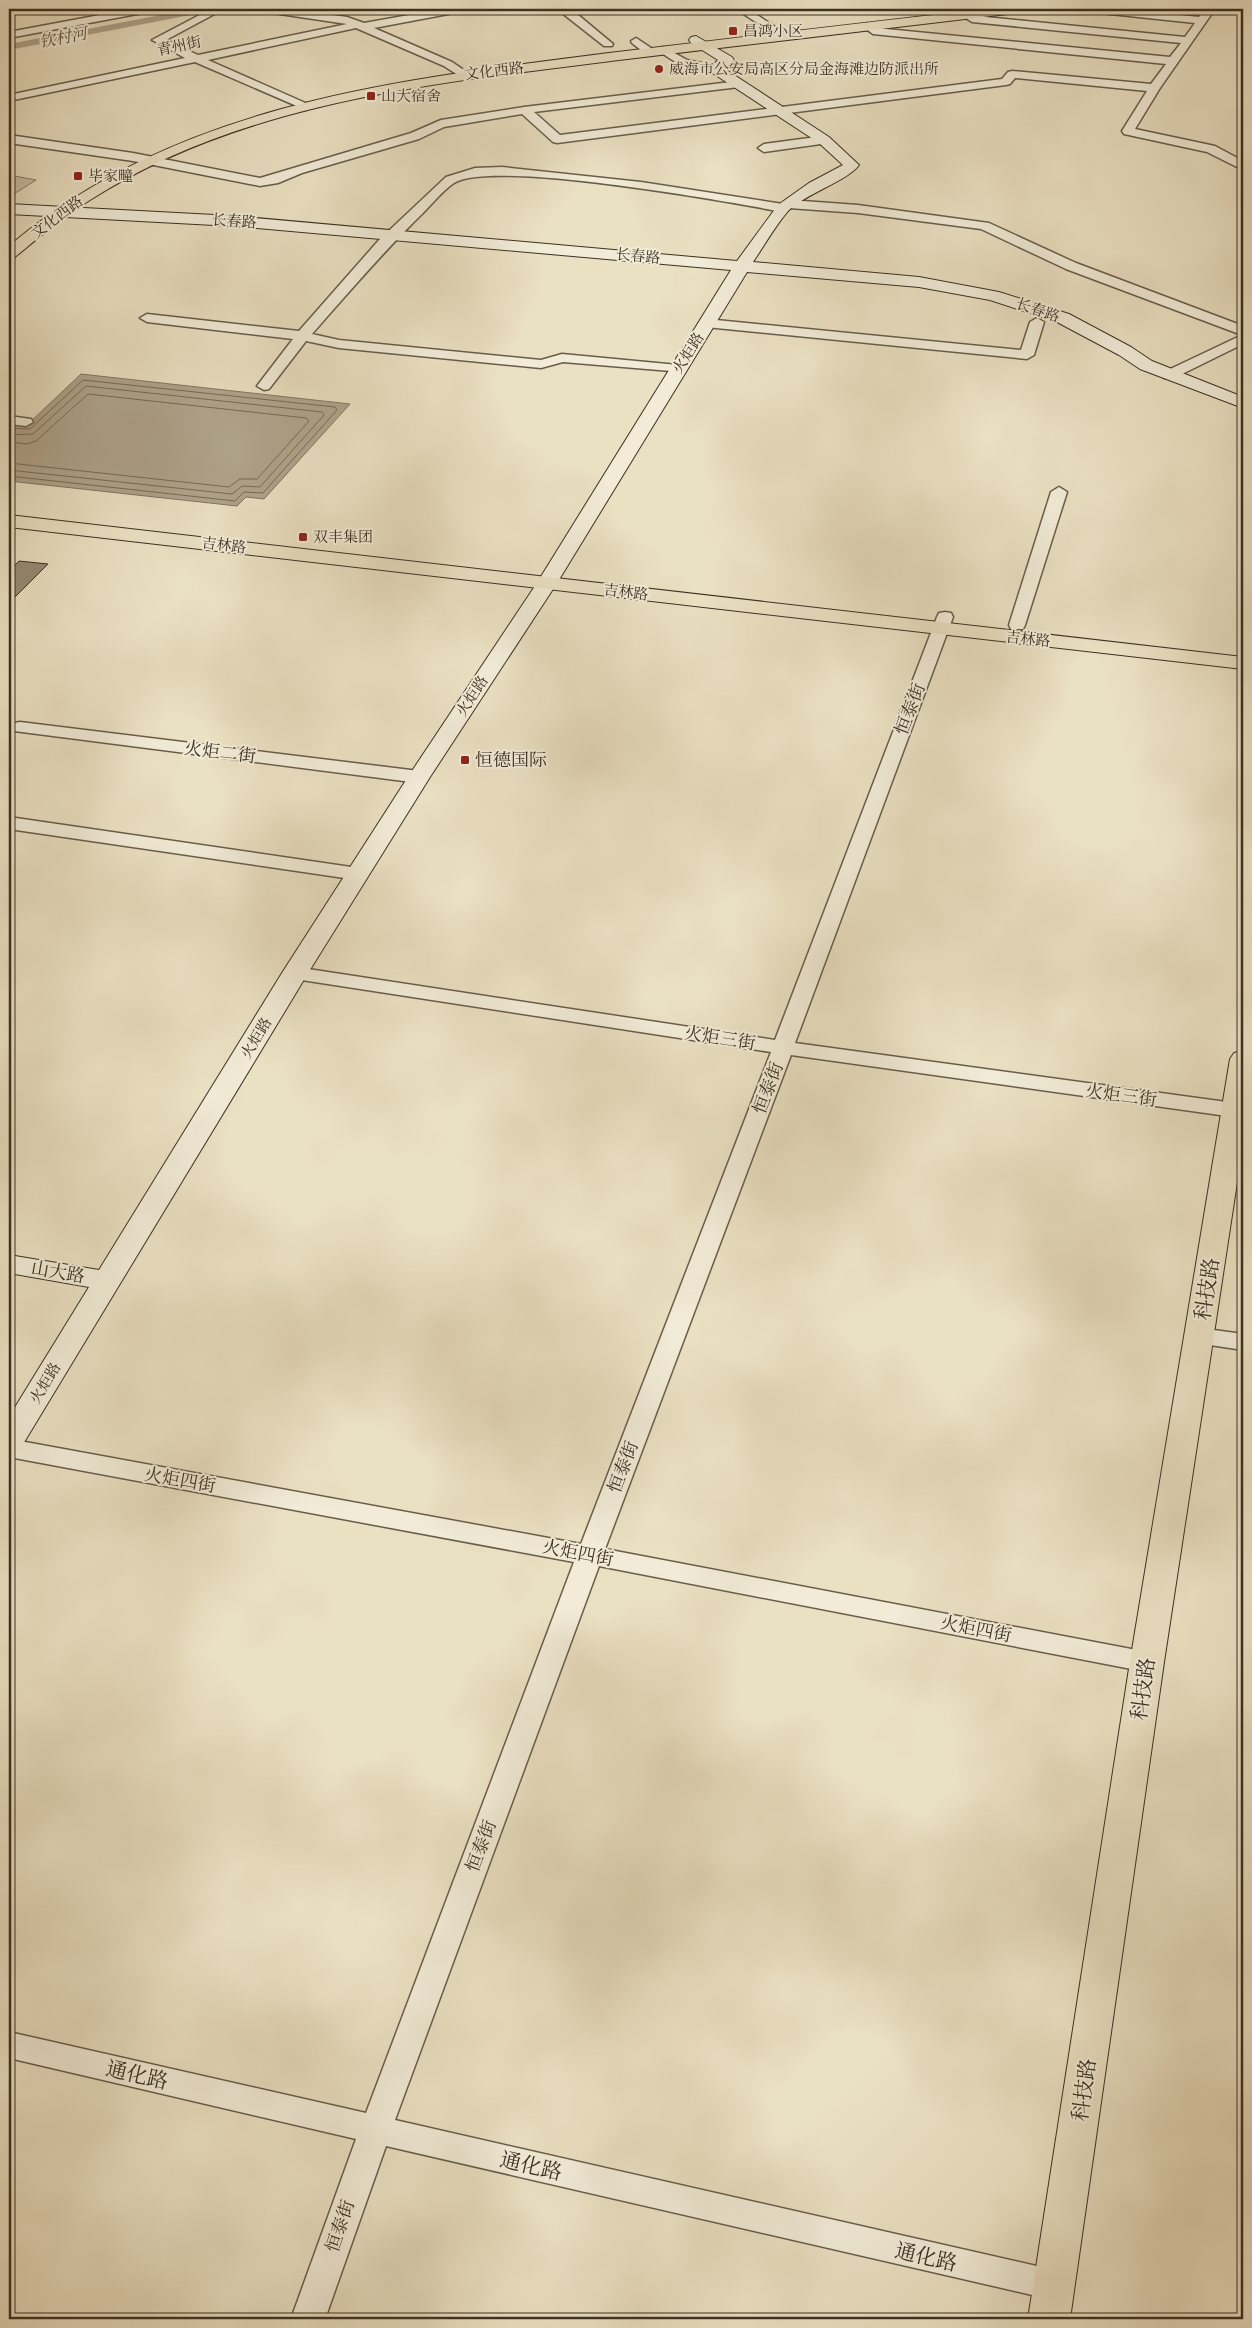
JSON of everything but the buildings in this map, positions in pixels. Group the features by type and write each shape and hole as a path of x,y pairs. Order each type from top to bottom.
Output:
{"main road":[{"name":"文化西路","path":"9,254 60,200 133,157 230,119 292,101 387,80 648,47 700,43 962,12 1016,9"},
{"name":"文化西路","path":"779,33 868,26 962,12"},
{"name":"文化西路","path":"648,47 700,43"},
{"path":"700,43 728,60 716,69"},
{"name":"火炬路","path":"9,1442 295,973 419,777 550,577 742,266 786,206 814,186 852,165 824,140 716,69"},
{"name":"文化西路","path":"60,200 99,187 150,161 210,136 306,107 462,72"},
{"name":"长春路","path":"9,209 39,210 60,200 233,221 919,282 993,296 1063,318 1169,375 1243,403"},
{"name":"文化西路","path":"21,223 39,210"},
{"name":"吉林路","path":"9,510 550,577 943,623 1243,663"},
{"name":"吉林路","path":"9,521 550,577"},
{"name":"吉林路","path":"943,623 1017,625 1243,650"},
{"name":"科技路","path":"1049,2319 1147,1662 1243,1060"},
{"name":"山大路","path":"9,1264 107,1281"}],"street":[{"path":"9,35 148,9"},
{"path":"266,9 326,16 359,26 462,72"},
{"name":"青州街","path":"9,98 196,58 359,26 459,9"},
{"path":"564,9 582,11 604,9"},
{"path":"564,9 608,44"},
{"path":"741,9 779,33"},
{"path":"1091,9 1202,20"},
{"path":"1210,9 1186,40 1128,131 1211,148 1243,166"},
{"path":"215,11 157,40 306,107"},
{"path":"962,12 972,19 1186,40"},
{"path":"868,26 873,31 1172,62"},
{"path":"648,47 684,64 716,69"},
{"path":"524,110 557,139 1006,82 1012,74 1154,88"},
{"path":"9,139 133,157 242,180 274,180 298,170 415,136 441,124 524,110 739,84"},
{"path":"764,148 824,140"},
{"path":"264,386 384,243 395,235 450,180 461,174 480,170 631,183 786,206 867,210 984,226 1071,266 1243,332"},
{"path":"146,318 304,336 339,344 541,364 562,358 678,368"},
{"path":"706,323 1027,355 1037,322"},
{"path":"1169,375 1243,339"},
{"path":"9,420 26,422"},
{"path":"1017,625 1059,492"},
{"name":"恒泰街","path":"308,2319 374,2130 589,1555 943,623"},
{"name":"火炬二街","path":"13,731 419,777"},
{"path":"9,823 358,874"},
{"name":"火炬三街","path":"295,973 783,1048 1234,1110"},
{"path":"1199,1336 1243,1342"},
{"name":"火炬四街","path":"9,1448 589,1555 1147,1662"},
{"name":"通化路","path":"9,2045 1054,2285"}],"shaded area":[{"path":"9,175 36,180 9,197"}],"water":[{"path":"81,374 350,404 264,499 246,497 237,506 9,481 9,424 27,425"}],"waterway":[{"name":"钦村河","path":"9,47 206,9"}],"place":[{"name":"昌鸿小区","path":"733,31"},
{"name":"威海市公安局高区分局金海滩边防派出所","path":"659,69"},
{"name":"山大宿舍","path":"371,96"},
{"name":"毕家疃","path":"78,176"},
{"name":"双丰集团","path":"303,537"},
{"name":"恒德国际","path":"465,760"}]}
